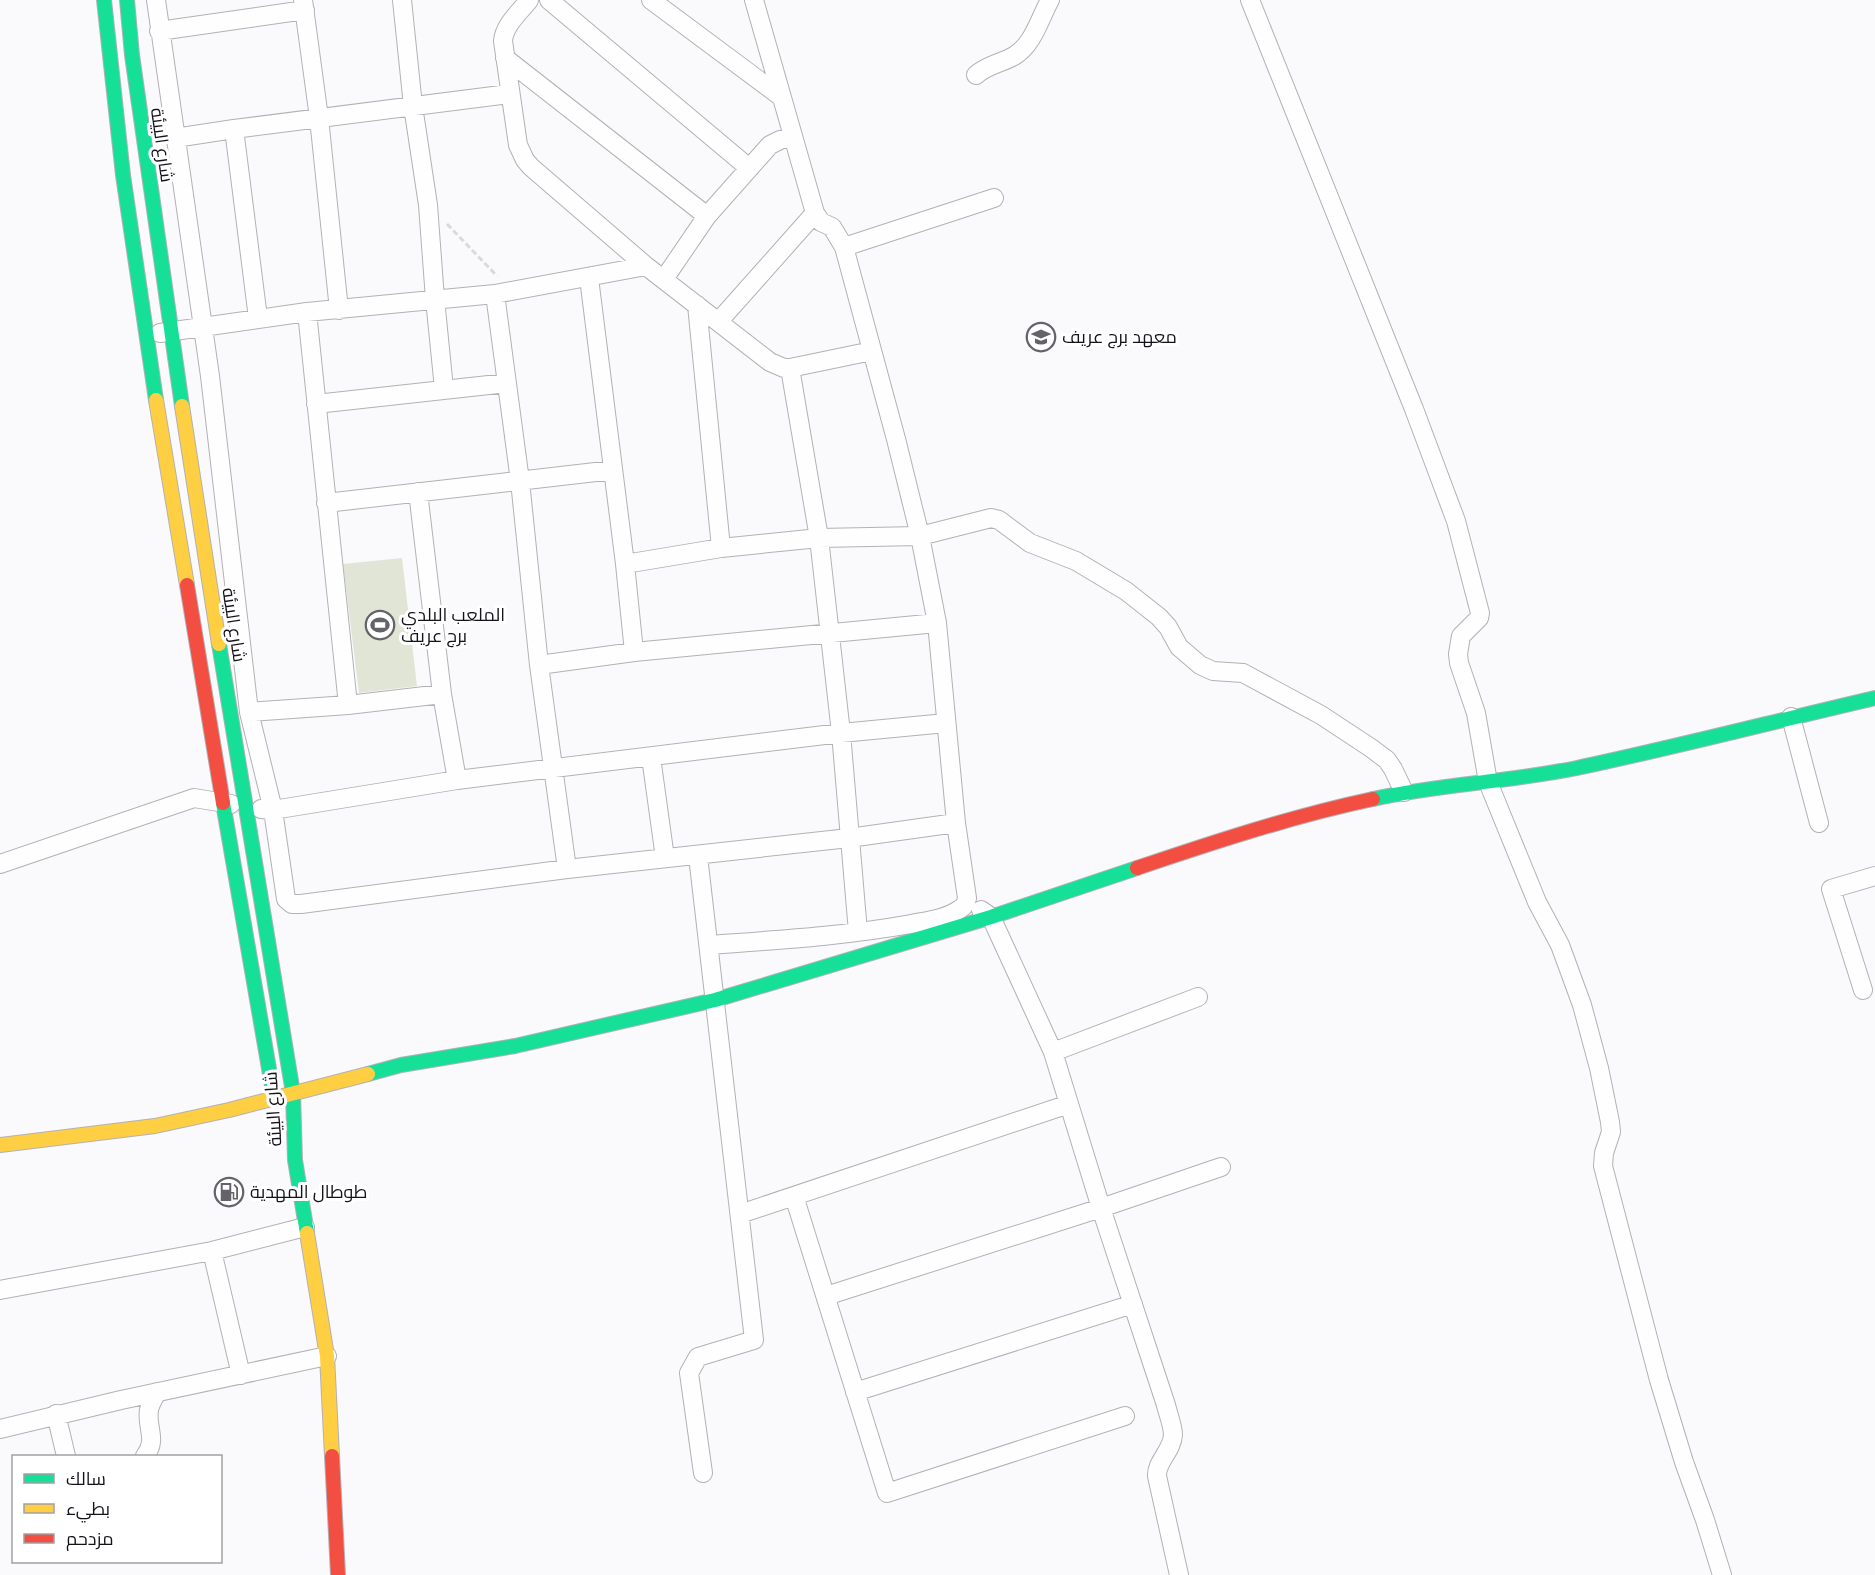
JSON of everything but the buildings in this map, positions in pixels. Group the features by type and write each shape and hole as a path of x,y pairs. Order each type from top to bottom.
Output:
{"main road":[{"name":"شارع البيئة","path":"104,0 109,57 146,335 207,713 277,1109 295,1160"},
{"name":"شارع البيئة","path":"127,0 133,66 170,330 293,1094 295,1160"},
{"path":"0,1145 277,1109 293,1094 401,1065 515,1046 715,1000 991,917 1186,851 1340,806 1404,792 1575,768 1875,698"},
{"path":"295,1160 327,1356 338,1575"}],"street":[{"path":"156,0 210,376 249,712 273,810 286,899 292,904 301,904 567,869 698,856 956,823"},
{"path":"529,0 504,33 509,94 518,145 525,160 646,266 719,321 761,357 777,366 790,368 872,351"},
{"path":"549,0 749,168"},
{"path":"651,0 780,96"},
{"path":"708,945 858,932 937,919 962,908 966,901 956,823 937,623 920,536 844,247 832,227 821,222 815,213 754,0"},
{"path":"976,75 981,70 1013,57 1024,48 1050,0"},
{"path":"1250,0 1414,409 1456,521 1480,613 1479,618 1461,636 1458,654 1476,713 1488,782 1537,902 1560,945 1582,1005 1599,1068 1610,1122 1611,1132 1604,1153 1603,1166 1659,1380 1722,1575"},
{"path":"403,1 413,106 428,205 444,389"},
{"path":"159,31 304,5 339,310"},
{"path":"505,58 707,216"},
{"path":"175,138 509,94"},
{"path":"234,129 258,318"},
{"path":"664,279 707,216 749,168 770,145 793,136"},
{"path":"844,247 994,198"},
{"path":"719,321 815,213"},
{"path":"146,335 307,312 504,293 646,266"},
{"path":"589,278 634,652"},
{"path":"504,293 507,384 520,481 539,665 567,869"},
{"path":"697,305 721,548"},
{"path":"307,312 348,705"},
{"path":"790,368 819,538 841,733 858,932"},
{"path":"316,404 507,384"},
{"path":"326,502 613,470"},
{"path":"418,492 442,694 457,780"},
{"path":"625,564 721,548 819,538 920,536 991,518 999,520 1030,543 1076,561 1150,608 1168,627 1179,647 1200,665 1213,671 1243,673 1321,715 1371,748 1387,760 1394,769 1404,792"},
{"path":"539,665 634,652 937,623"},
{"path":"249,712 348,705 442,694"},
{"path":"1791,717 1819,824"},
{"path":"0,864 194,798 273,810 457,780 841,733 946,723"},
{"path":"651,757 665,858"},
{"path":"698,856 754,1340 698,1357 689,1373 703,1473"},
{"path":"1863,990 1831,889 1875,876"},
{"path":"966,901 991,917 1053,1052 1101,1208 1166,1405 1173,1434 1165,1457 1156,1469 1179,1575"},
{"path":"1053,1052 1198,997"},
{"path":"740,1214 1069,1104"},
{"path":"826,1296 1221,1167"},
{"path":"794,1196 887,1493 1125,1416"},
{"path":"0,1290 212,1251 305,1227"},
{"path":"212,1251 241,1375"},
{"path":"855,1392 1133,1304"},
{"path":"0,1429 56,1414 327,1356"},
{"path":"146,1455 151,1449 152,1441 148,1411 157,1392"},
{"path":"56,1414 66,1455"}],"path":[{"path":"428,205 504,293"}],"shaded area":[{"name":"الملعب البلدي برج عريف","path":"402,558 417,686 359,693 343,564"}],"traffic: fast":[{"path":"104,0 123,175 156,400"},
{"path":"127,0 132,55 182,406"},
{"path":"219,644 293,1093 295,1160 307,1233"},
{"path":"1373,799 1577,768 1875,698"},
{"path":"223,803 272,1086"},
{"path":"368,1074 401,1065 515,1046 715,1000 991,917 1137,868"}],"traffic: slow":[{"path":"156,400 187,585"},
{"path":"182,406 219,644"},
{"path":"0,1145 155,1126 229,1110 368,1074"},
{"path":"307,1233 327,1356 332,1456"}],"traffic: jam":[{"path":"187,585 223,803"},
{"path":"1137,868 1283,821 1373,799"},
{"path":"332,1456 338,1575"}],"place":[{"name":"معهد برج عريف","path":"1041,337"},
{"name":"الملعب البلدي برج عريف","path":"380,625"},
{"name":"طوطال المهدية","path":"229,1192"}]}
